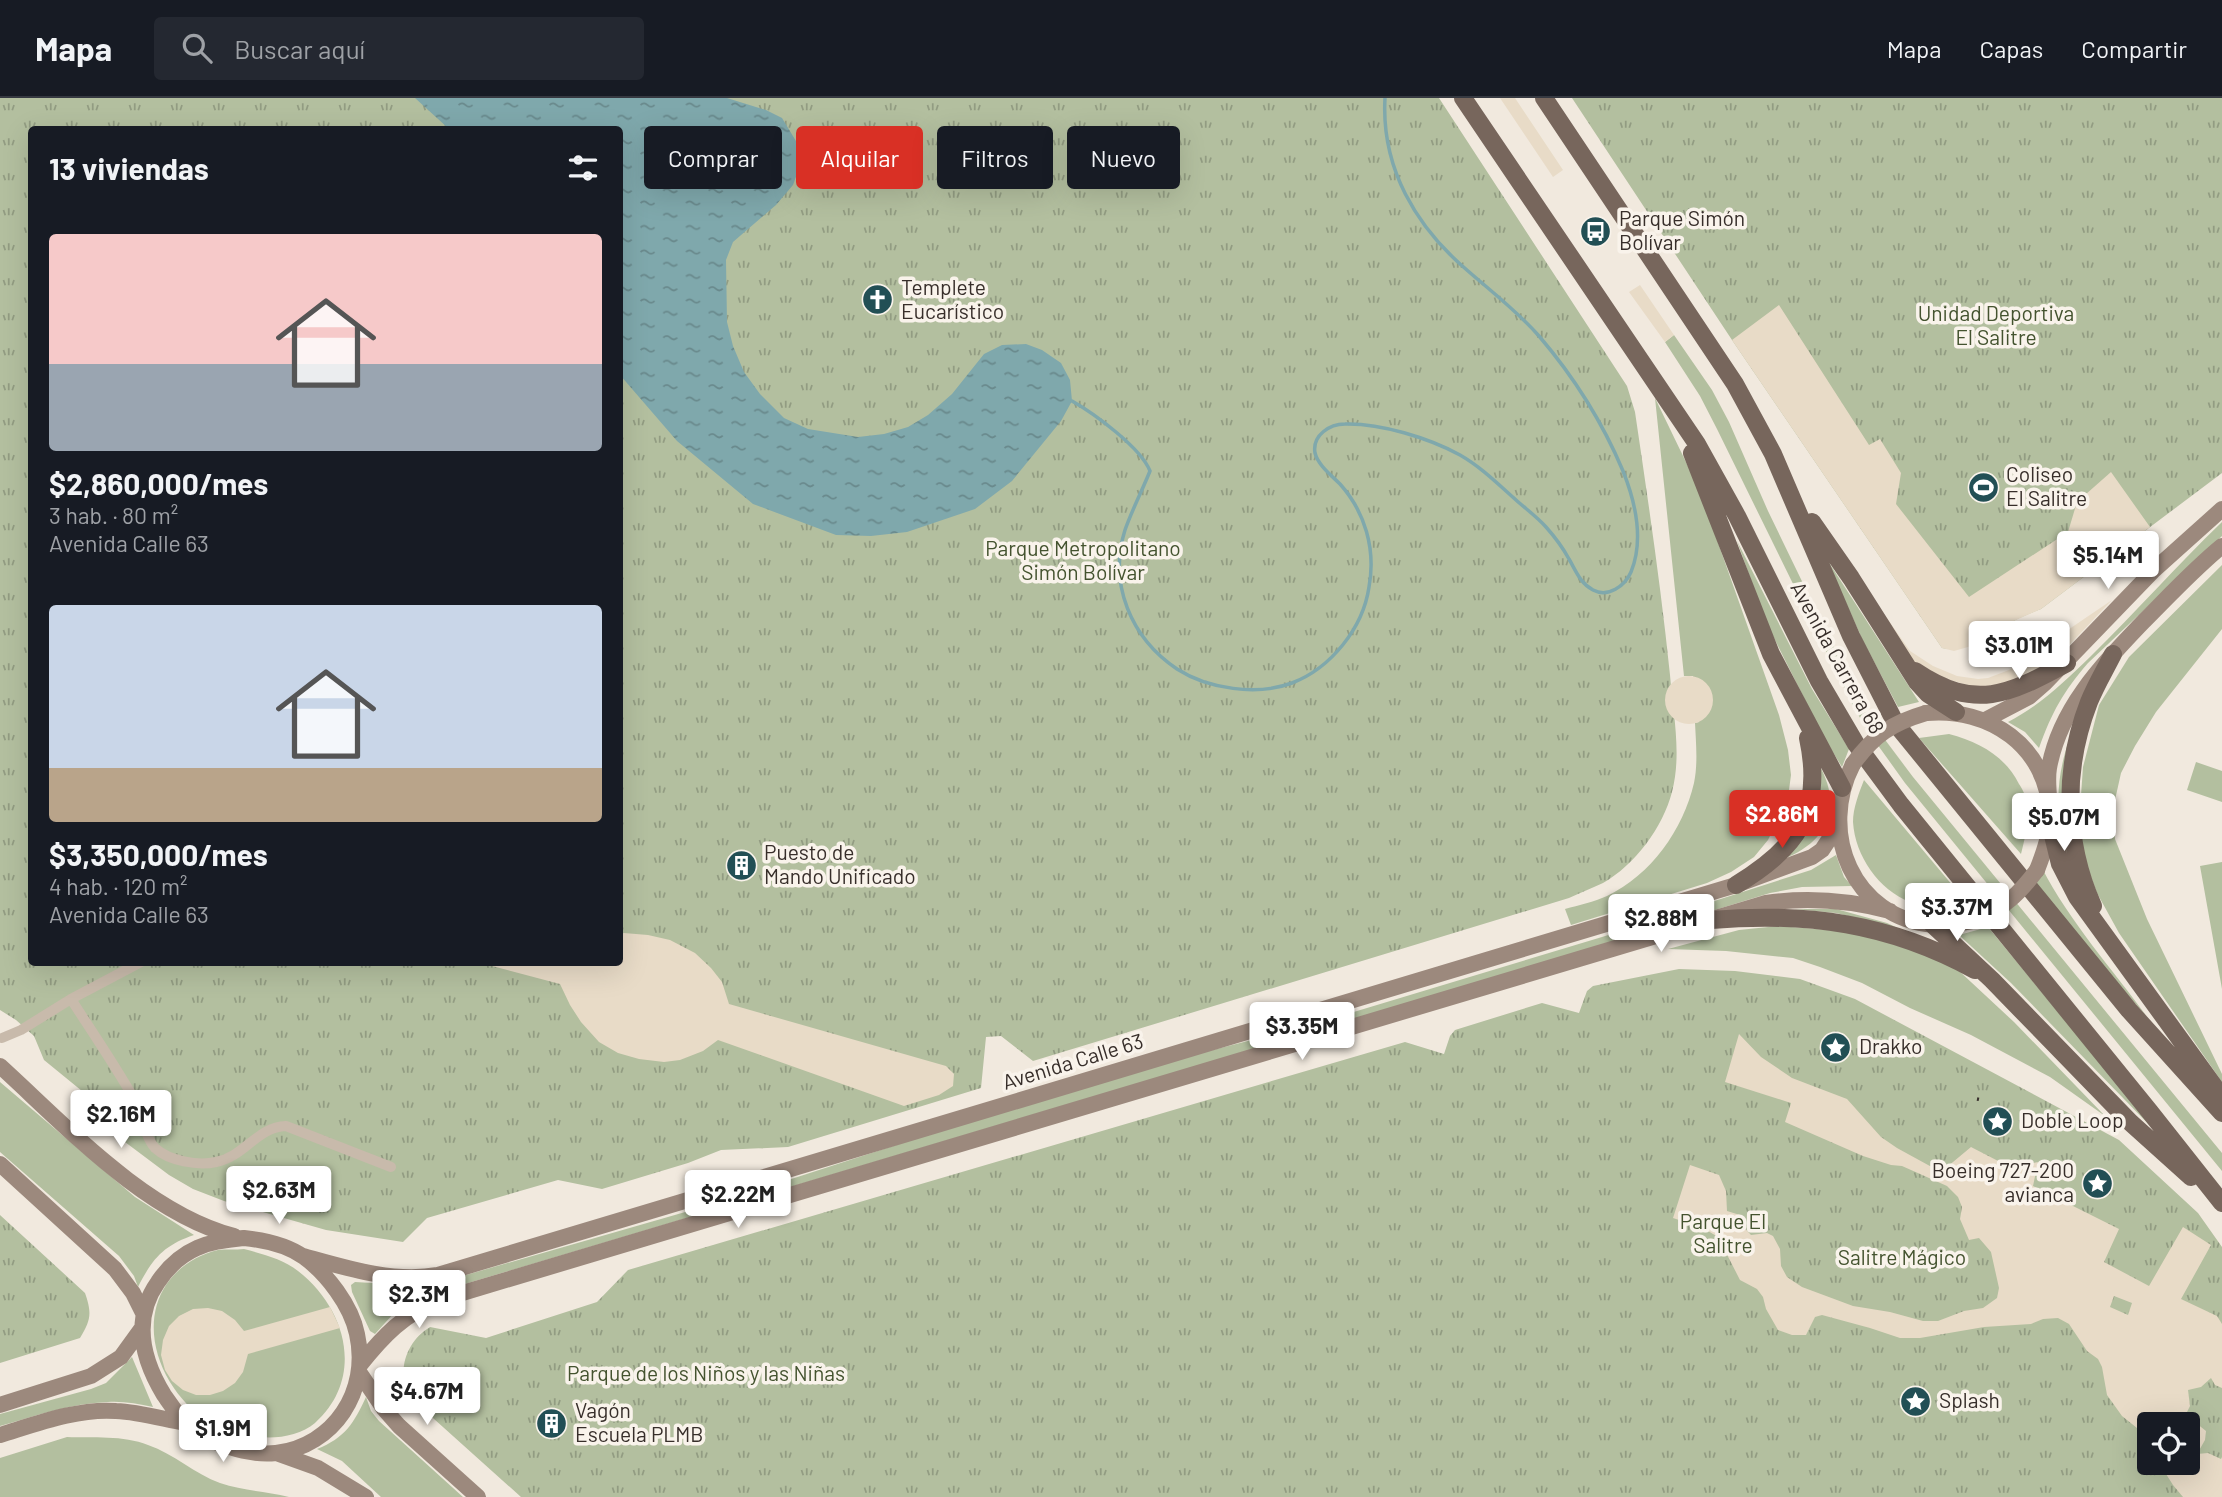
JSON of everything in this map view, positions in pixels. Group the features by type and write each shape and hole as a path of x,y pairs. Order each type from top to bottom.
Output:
{"main road":[{"name":"Avenida Carrera 68","path":"1464,98 1676,412 1717,479 1819,681 1856,744 1900,805 2222,1204"},
{"name":"Avenida Carrera 68","path":"1544,98 1735,384 1773,454 1851,636 1896,724 2129,1010 2222,1112"},
{"path":"1676,412 1772,654 1842,788"},
{"path":"1791,494 1851,578 1902,660 1928,694 1956,712 1985,720 2008,733 2027,752 2041,775 2049,801"},
{"path":"1985,720 2029,697 2067,663 2154,570 2222,509"},
{"path":"2222,546 2192,572 2113,653 2081,692 2062,724 2049,771 2050,823 2054,845 2067,881 2222,1097"},
{"path":"2109,941 2079,872 2071,827 2070,801 2071,771 2083,721 2113,653"},
{"path":"1902,660 1927,679 1944,687 1990,696 2026,685 2067,663"},
{"path":"1890,911 1876,901 1854,875 1846,859 1838,826 1842,788 1853,764 1867,745 1884,730 1926,713 1956,712"},
{"path":"1736,885 1757,873 1786,849 1803,821 1812,792 1813,776 1804,717"},
{"path":"360,1368 381,1339 396,1325 439,1300 1766,903 1787,900 1843,901 1890,911 1933,925 1955,925 1977,920 2001,909 2021,892 2037,870 2046,848 2050,823"},
{"name":"Avenida Calle 63","path":"303,1256 373,1273 416,1277 439,1275 1736,885 1812,857 1822,850 1838,826"},
{"path":"1711,919 1785,916 1860,926 1931,948 1992,979"},
{"path":"1933,925 1992,979 2131,1123 2222,1204"},
{"path":"1219,1040 1226,1065"},
{"path":"0,1066 119,1173 138,1186 181,1214 207,1227 281,1246 303,1256 331,1284 357,1332 360,1368 347,1408 335,1425 304,1446 276,1453 230,1447 195,1431 170,1405 152,1373 142,1344 142,1321 133,1293 115,1269 0,1164"},
{"path":"0,1405 76,1382 121,1357 142,1321 155,1286 165,1271 179,1258 198,1247 217,1241 244,1238"},
{"path":"360,1368 384,1409 399,1426 478,1497"},
{"path":"0,1434 97,1411 127,1412 185,1423"},
{"path":"276,1453 318,1468 366,1497"}],"street":[{"path":"2,1038 21,1030 71,999 133,966"},
{"path":"71,999 134,1098 153,1145 164,1153 189,1162 217,1162 237,1155 268,1129 286,1126 391,1167"}],"green space":[{"name":"Parque Metropolitano Simón Bolívar","path":"0,98 1439,98 1627,386 1635,412 1663,609 1676,734 1675,778 1662,818 1637,856 1603,883 1569,898 1033,1061 1001,1036 986,1037 981,1088 788,1147 721,1150 602,1189 558,1180 427,1218 403,1242 326,1230 224,1201 193,1189 169,1175 109,1130 104,1109 44,1060 34,1036 0,1010"},
{"name":"Unidad Deportiva El Salitre","path":"1572,98 2222,98 2222,473 2041,609 1967,646 1942,648 1732,340"},
{"path":"1674,335 1712,390 1729,422 1768,511 1874,725 1913,777 2222,1153 2222,1171 1905,783 1867,730 1700,396 1665,342"},
{"path":"1655,398 1699,489 1779,715 1788,750 1791,775 1789,790 1768,840 1754,857 1731,872 1707,883 1571,925 1565,909 1602,898 1623,887 1651,863 1682,818 1694,783 1695,723 1699,722 1693,676 1684,676"},
{"path":"2222,522 2222,536 2079,674 2059,703 2039,748 2025,732 2008,722 2042,700 2072,674"},
{"path":"1737,541 1812,689 1849,749 1842,767 1823,736 1766,622"},
{"path":"1826,558 1919,702 1898,707 1863,641"},
{"path":"2222,565 2222,629 2156,712 2135,746 2121,773 2114,821 2115,839 2147,919 2222,1074 2222,1082 2119,933 2097,893 2083,856 2079,824 2083,767 2099,705 2129,657"},
{"path":"2079,714 2069,870 2059,809 2060,774"},
{"path":"1949,734 1981,746 1999,758 2013,774 2027,802 2027,823 2021,854 1919,738"},
{"path":"2196,762 2222,771 2222,802 2187,790"},
{"path":"1818,763 1829,792 1828,818 1823,830 1814,840 1788,857 1797,844"},
{"path":"1864,780 1969,905 1939,908 1917,905 1899,897 1879,880 1858,847 1853,822"},
{"path":"1836,855 1844,877 1852,886 1802,887 1770,893 428,1295 395,1312 375,1334 370,1331 352,1292 351,1285 355,1282 406,1285 438,1283 720,1202 1170,1061 1314,1024 1602,937 1811,870"},
{"path":"2222,862 2222,989 2200,866"},
{"path":"2042,868 2078,926 2148,1018 2048,904 2034,883"},
{"path":"1794,909 1836,909 1900,929 1836,913"},
{"path":"1778,926 1855,932 1936,958 1957,969 2014,1022 2105,1116 2050,1077 1971,1035 1862,983 1793,958 1726,951 1668,949 1739,930"},
{"path":"1988,927 2161,1137 2011,983 1959,935"},
{"name":"Parque El Salitre","path":"1679,969 1735,971 1800,979 1855,999 2119,1140 2198,1213 2222,1247 2222,1497 521,1497 414,1401 405,1385 404,1364 409,1349 430,1327 486,1338 597,1302 628,1270 1405,1042 1444,1054 1455,1030 1542,1003 1579,1013 1587,991 1593,986"},
{"path":"0,1082 135,1197 194,1235 175,1243 160,1254 148,1268 138,1287 134,1276 119,1256 0,1152"},
{"path":"0,1215 85,1293 89,1311 88,1321 80,1338 0,1363"},
{"path":"244,1249 286,1263 315,1287 328,1304 344,1344 345,1365 340,1386 331,1405 315,1423 303,1431 282,1437 247,1435 227,1430 209,1422 193,1410 168,1379 155,1341 157,1303 176,1273 210,1252"},
{"path":"132,1357 153,1407 119,1402 94,1403 0,1426 0,1414 106,1383"},
{"path":"366,1397 371,1411 379,1421 463,1497 381,1497 342,1461 317,1449 335,1440 348,1429"},
{"path":"67,1437 138,1442 167,1453 220,1483 289,1497 0,1497 0,1458"}],"shaded area":[{"path":"1500,98 1515,98 1563,170 1553,177"},
{"path":"1640,285 1674,335 1665,342 1629,292"},
{"path":"1779,305 1869,445 1880,439 1901,473 1896,504 1969,597 2068,532 2077,502 2111,472 2150,527 2041,609 2007,624 1968,647 1954,651 1942,648 1732,340"},
{"path":"1863,584 1910,651 1933,666 1957,676 1978,679 2009,670 2112,600 2055,660 2041,671 2000,686 1974,687 1940,677 1915,663 1906,654"},
{"path":"1689,676 1706,683 1713,700 1706,717 1689,724 1672,717 1665,700 1672,683"},
{"path":"623,933 670,940 695,953 722,982 729,1004 946,1066 954,1074 953,1086 939,1095 904,1106 718,1040 703,1051 680,1060 664,1062 639,1059 618,1053 599,1042 581,1022 560,984 492,966 623,966"},
{"path":"1739,1034 1761,1057 1792,1078 1847,1099 1881,1137 1939,1171 1971,1147 2015,1167 2038,1162 2033,1186 2119,1229 2104,1262 2149,1286 2183,1227 2211,1245 2181,1299 2217,1316 2222,1324 2222,1388 2215,1385 2211,1378 2201,1387 2188,1390 2190,1406 2187,1412 2137,1412 2137,1428 2122,1416 2107,1395 2098,1359 2087,1351 2069,1324 2058,1318 1920,1338 1900,1338 1822,1315 1815,1317 1806,1335 1792,1335 1778,1330 1766,1309 1763,1297 1757,1289 1740,1280 1718,1237 1703,1228 1673,1218 1690,1165 1719,1175 1726,1191 1727,1211 1740,1215 1738,1221 1751,1235 1767,1233 1773,1236 1780,1249 1781,1266 1787,1277 1802,1287 1853,1306 1923,1321 1938,1321 1964,1311 1983,1308 1997,1298 1999,1288 1991,1252 1979,1238 1969,1240 1960,1219 1962,1207 1958,1197 1947,1186 1902,1166 1863,1156 1785,1122 1791,1103 1725,1082","holes":["2114,1296 2132,1303 2128,1315 2110,1307"]},
{"path":"330,1307 340,1328 248,1354 243,1372 235,1383 223,1391 196,1395 183,1390 172,1381 165,1370 161,1355 169,1326 179,1316 193,1309 222,1311 244,1331"},
{"path":"2200,1426 2206,1431 2200,1449"},
{"path":"2208,1453 2221,1459 2222,1457 2222,1497 2183,1497 2167,1475 2200,1475 2200,1454"}],"water":[{"path":"415,98 727,98 782,118 796,141 796,177 793,185 776,205 733,242 726,260 727,322 733,346 744,372 760,394 784,418 808,429 858,437 884,434 908,427 928,415 952,394 984,354 1002,345 1026,344 1042,350 1061,363 1070,380 1072,401 1061,421 1012,481 975,509 907,532 871,536 836,535 753,504 677,441 623,378 623,126 446,126"}],"waterway":[{"path":"1072,401 1093,414 1127,442 1150,471 1125,530 1120,550 1122,590 1136,626 1147,642 1177,669 1218,686 1248,690 1292,683 1332,657 1343,645 1360,617 1366,602 1371,573 1366,532 1349,495 1322,466 1315,453 1319,436 1328,428 1339,425 1359,424 1404,433 1460,455 1489,476 1543,523 1585,584 1604,593 1625,582 1635,560 1636,521 1627,483 1615,453 1564,367 1539,336 1449,254 1418,215 1396,172 1389,148 1385,98"}],"railway":[{"path":"1977,1099 1982,1100"}],"place":[{"name":"Parque Simón Bolívar","path":"1596,231"},
{"name":"Templete Eucarístico","path":"878,300"},
{"name":"Coliseo El Salitre","path":"1983,487"},
{"name":"Puesto de Mando Unificado","path":"741,865"},
{"name":"Drakko","path":"1836,1047"},
{"name":"Doble Loop","path":"1998,1121"},
{"name":"Boeing 727-200 avianca","path":"2097,1183"},
{"name":"Splash","path":"1916,1401"},
{"name":"Vagón Escuela PLMB","path":"552,1423"}],"park label":[{"name":"Salitre Mágico","path":"1902,1258"},
{"name":"Parque de los Niños y las Niñas","path":"706,1374"}]}
